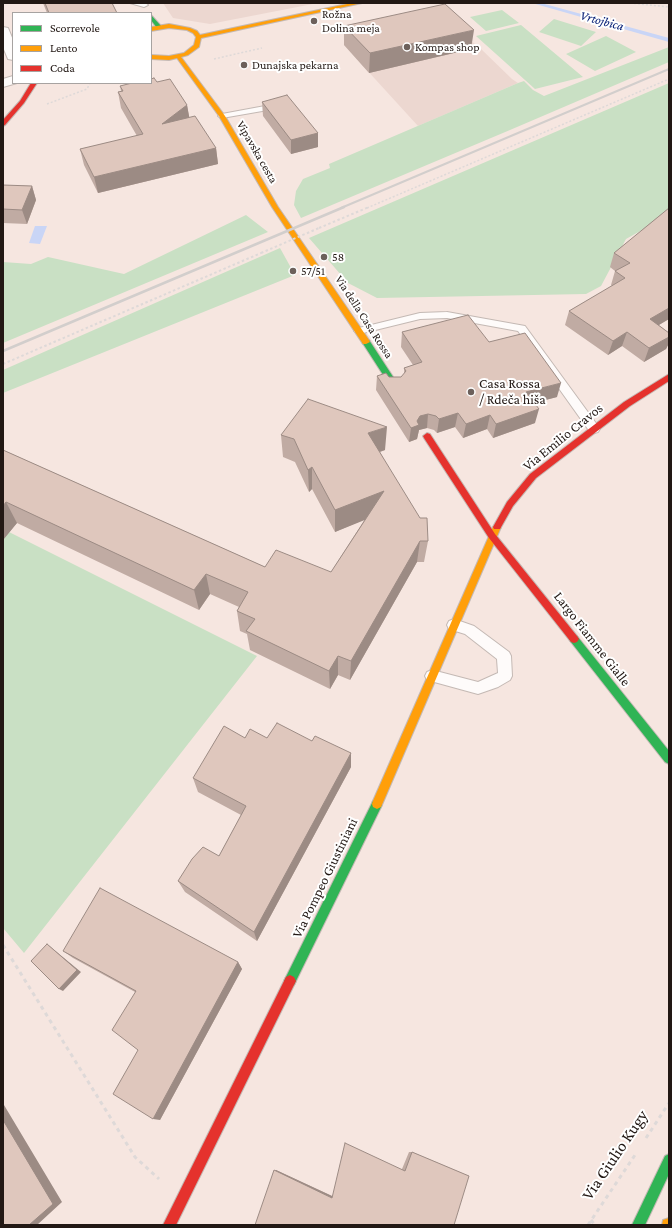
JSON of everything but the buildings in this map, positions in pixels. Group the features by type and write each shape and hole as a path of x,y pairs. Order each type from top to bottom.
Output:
{"main road":[{"path":"199,37 359,3"},
{"path":"152,57 169,58 186,54 200,42 199,37 195,32 179,26 155,28"},
{"name":"Vipavska cesta","path":"178,56 222,116 275,207 314,262"},
{"path":"3,124 22,102 33,84"},
{"name":"Via della Casa Rossa","path":"314,262 394,385"},
{"name":"Via Emilio Cravos","path":"492,536 510,504 533,476 627,404 669,377"},
{"path":"427,436 492,536"},
{"name":"Via Pompeo Giustiniani","path":"169,1225 370,820 492,536"},
{"name":"Largo Fiamme Gialle","path":"492,536 669,759"},
{"path":"638,1225 669,1160"}],"street":[{"path":"3,31 12,54"}],"lane":[{"path":"134,3 145,7"},
{"path":"222,116 265,108"},
{"path":"359,331 420,316 448,315 521,328 594,429"},
{"path":"432,676 478,688 493,683 505,676 504,656 469,630 454,625"}],"path":[{"path":"630,3 669,7"},
{"path":"213,59 262,48"},
{"path":"3,364 669,79"},
{"path":"22,102 49,104 86,89 89,84"},
{"path":"3,945 135,1157 181,1200"},
{"name":"Via Giulio Kugy","path":"644,1141 669,1103"},
{"name":"Via Giulio Kugy","path":"588,1225 640,1147"},
{"path":"591,1220 595,1225"}],"shaded area":[{"path":"163,3 318,3 210,24 173,18"},
{"path":"448,23 480,48 518,83 418,126 344,45"}],"green space":[{"path":"502,10 519,23 486,31 470,17"},
{"path":"554,19 596,32 581,46 539,32"},
{"path":"521,25 583,77 535,89 476,36"},
{"path":"606,36 636,52 595,71 566,54"},
{"path":"669,47 669,62 510,130 301,218 294,205 296,191 303,179 330,168 329,164 518,83 524,81 533,90 544,96"},
{"path":"669,83 669,215 626,239 601,286 586,294 377,298 348,283 309,238"},
{"path":"246,215 268,232 3,343 3,262 31,264 48,257 124,274"},
{"path":"280,248 295,275 3,393 3,370"},
{"path":"3,529 257,656 24,953 3,928"}],"water":[{"path":"35,226 47,226 40,244 29,243"}],"waterway":[{"name":"Vrtojbica","path":"535,3 669,40"}],"railway":[{"path":"341,208 669,69"},
{"path":"3,351 344,207"}],"traffic: fast":[{"path":"152,18 159,27"},
{"path":"366,342 394,385"},
{"path":"574,639 669,759"},
{"path":"290,981 377,804"},
{"path":"638,1225 669,1160"}],"traffic: slow":[{"path":"199,37 359,3"},
{"path":"152,29 169,26 188,29 195,32 199,37 197,46 186,54 169,58 152,57"},
{"path":"178,56 222,116 275,207 366,342"},
{"path":"377,804 497,527"}],"traffic: jam":[{"path":"3,124 22,102 33,84"},
{"path":"497,527 510,504 533,476 627,404 669,377"},
{"path":"427,436 492,536 574,639"},
{"path":"169,1225 290,981"}],"place":[{"name":"Rožna Dolina meja","path":"314,21"},
{"name":"Kompas shop","path":"407,47"},
{"name":"Dunajska pekarna","path":"244,65"},
{"name":"58","path":"324,257"},
{"name":"57/51","path":"293,271"},
{"name":"Casa Rossa / Rdeča hiša","path":"471,392"}]}
